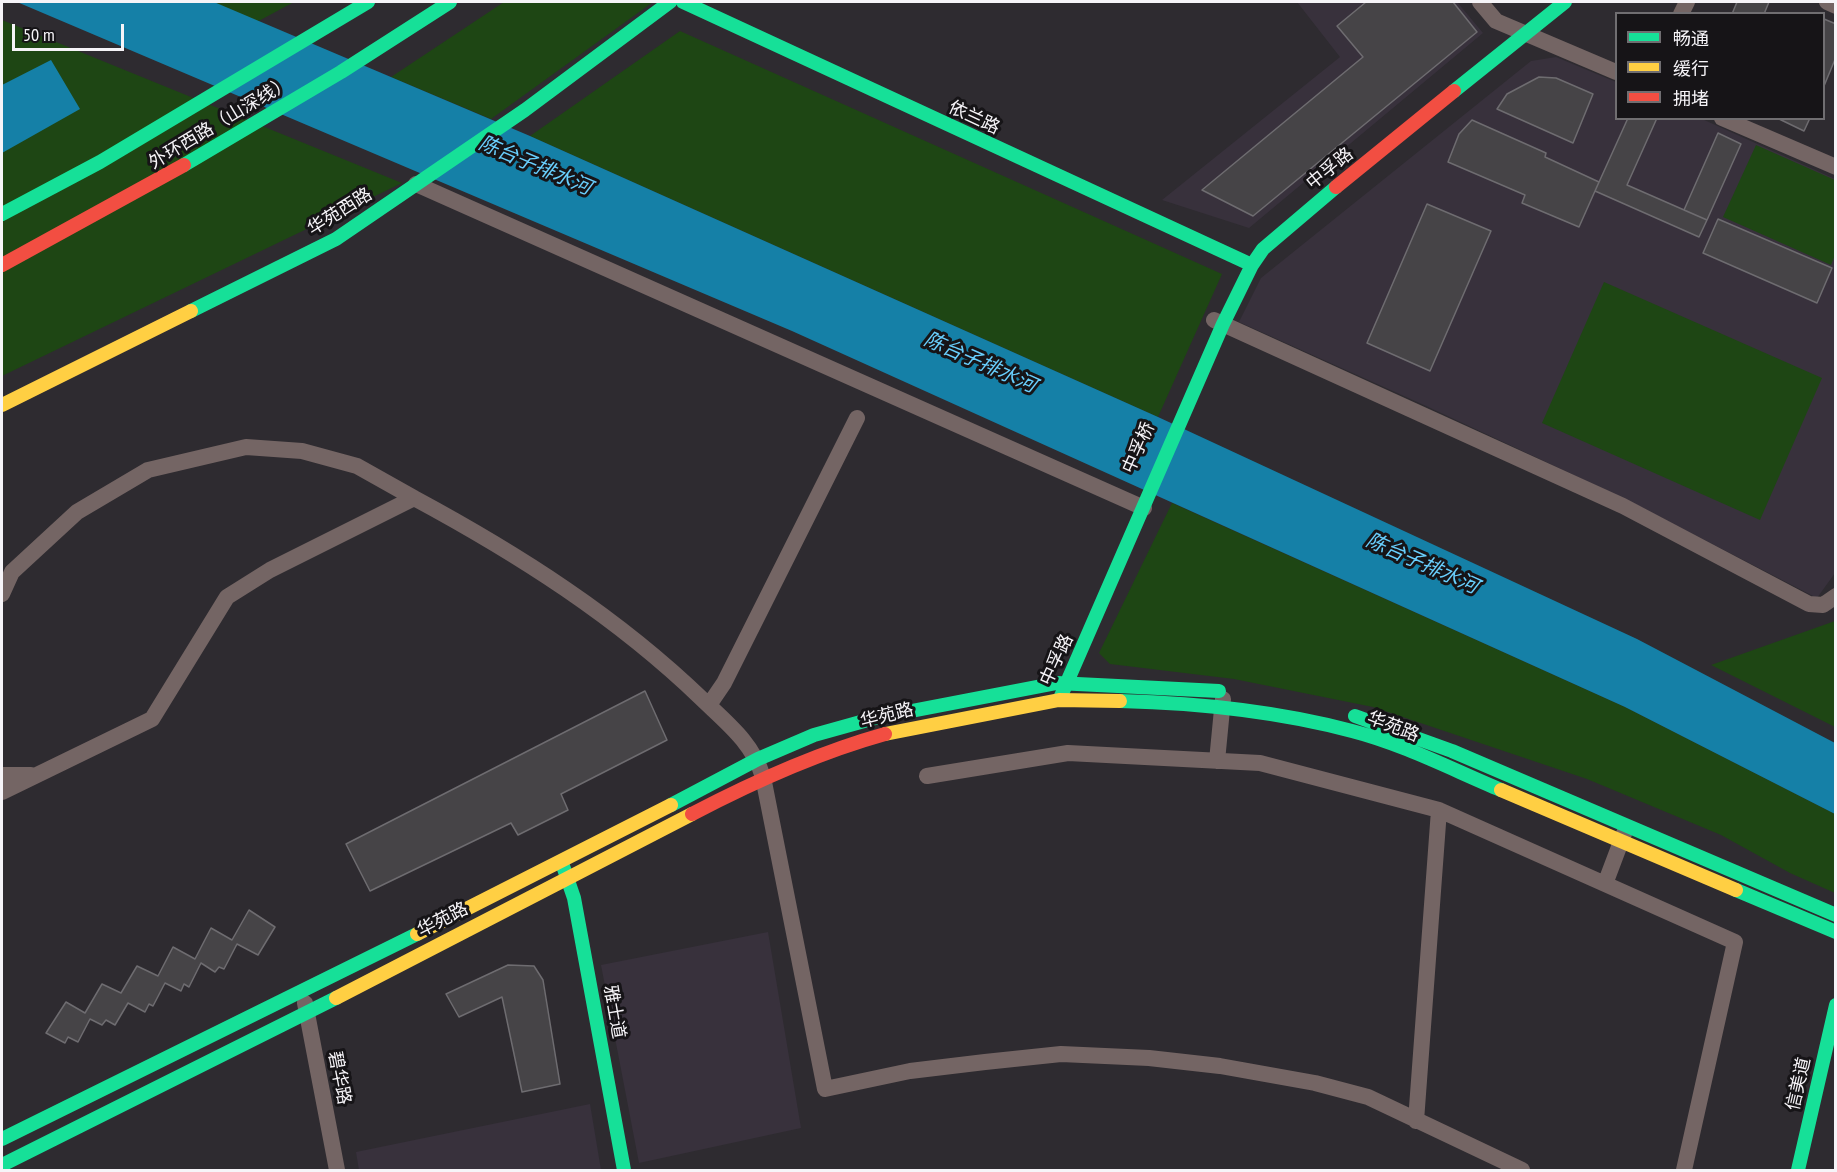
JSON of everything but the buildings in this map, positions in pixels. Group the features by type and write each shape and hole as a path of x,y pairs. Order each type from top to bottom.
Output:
{"main road":[{"name":"外环西路（山深线）","path":"2,214 100,162 332,26 368,2"},
{"name":"外环西路（山深线）","path":"2,265 130,196 373,52 450,2"},
{"name":"华苑西路","path":"2,405 336,238 525,110 670,2"},
{"name":"依兰路","path":"682,2 1247,263"},
{"name":"中孚路","path":"1523,31 1555,2"},
{"name":"中孚路","path":"1179,414 1247,263 1272,228 1523,31 1565,2"},
{"name":"中孚桥","path":"1141,503 1179,414"},
{"name":"中孚路","path":"1061,686 1141,503"},
{"path":"1027,687 1052,676 1073,658"},
{"name":"华苑路","path":"2,1139 302,992 561,873 593,864 763,777 839,747 887,734 1026,706 1061,686 1108,701 1226,697"},
{"name":"华苑路","path":"2,1165 307,1013 561,873 586,849 758,759 814,735 875,718 1027,687 1061,686 1226,697 1291,717 1353,731 1836,915"},
{"name":"华苑路","path":"1340,712 1432,743 1834,932"},
{"path":"568,901 578,879 593,864"},
{"name":"雅士道","path":"561,873 624,1170"},
{"name":"雅士道","path":"568,901 616,1170"},
{"name":"信美道","path":"1798,1170 1836,1005"},
{"name":"信美道","path":"1831,1092 1836,1070"}],"street":[{"path":"1480,2 1496,21 1615,71"},
{"path":"1827,2 1836,6"},
{"path":"1727,120 1836,167"},
{"path":"419,182 1141,503"},
{"path":"1219,322 1623,506 1809,604 1823,605 1836,596"},
{"path":"709,705 735,663 857,418"},
{"path":"2,594 12,572 76,512 148,470 246,447 302,451 357,466 483,535 556,581 660,658 746,741 758,759 763,777 825,1089 910,1071 1061,1054 1149,1058 1220,1066 1315,1083 1368,1097 1522,1170"},
{"path":"2,792 152,719 227,597 270,570 414,498"},
{"path":"1217,761 1226,697"},
{"path":"927,777 1068,753 1260,763 1439,810 1735,942 1684,1170"},
{"path":"2,775 34,775"},
{"path":"1416,1121 1439,810"},
{"path":"1605,884 1623,834"},
{"name":"碧华路","path":"302,992 337,1170"}],"shaded area":[{"path":"1297,2 1457,2 1483,33 1249,228 1162,200 1340,57"},
{"path":"1556,57 1615,82 1615,120 1704,120 1835,179 1835,573 1817,598 1623,498 1239,322 1261,278 1531,61"},
{"path":"768,932 801,1128 639,1163 601,965"},
{"path":"590,1104 601,1170 359,1170 356,1152"}],"green space":[{"path":"168,2 294,2 240,31"},
{"path":"504,2 653,2 491,119 391,77"},
{"path":"2,20 402,183 2,376"},
{"path":"680,31 1222,274 1158,417 530,136"},
{"path":"1756,145 1835,180 1835,255 1831,265 1723,217"},
{"path":"1604,282 1822,378 1760,520 1542,423"},
{"path":"1172,503 1625,707 1835,814 1835,893 1790,873 1721,835 1587,779 1373,707 1234,679 1110,664 1099,653"},
{"path":"1835,621 1835,727 1711,665"}],"water":[{"name":"陈台子排水河","path":"17,2 214,2 530,136 1158,417 1637,639 1835,743 1835,814 1625,707 792,331"},
{"path":"51,60 80,109 2,153 2,85"}],"traffic: fast":[{"path":"2,214 100,162 368,2"},
{"path":"184,165 341,72 450,2"},
{"path":"191,311 336,239 525,110 670,2"},
{"path":"683,2 1252,265"},
{"path":"1454,91 1565,2"},
{"path":"1061,696 1223,324 1252,265 1263,249 1336,187"},
{"path":"671,805 758,759 814,735 875,718 1057,683 1219,691"},
{"path":"1120,701 1237,709 1324,724 1390,743 1501,790"},
{"path":"1355,716 1452,751 1836,915"},
{"path":"562,863 574,898 624,1170"},
{"path":"1736,890 1836,932"},
{"path":"2,1139 417,934"},
{"path":"2,1165 336,998"},
{"path":"1798,1170 1836,1005"}],"traffic: slow":[{"path":"2,405 191,311"},
{"path":"885,734 1059,700 1120,701"},
{"path":"1501,790 1736,890"},
{"path":"417,934 671,805"},
{"path":"336,998 692,814"}],"traffic: jam":[{"path":"1336,187 1454,91"},
{"path":"2,265 184,165"},
{"path":"692,814 787,769 885,734"}]}
